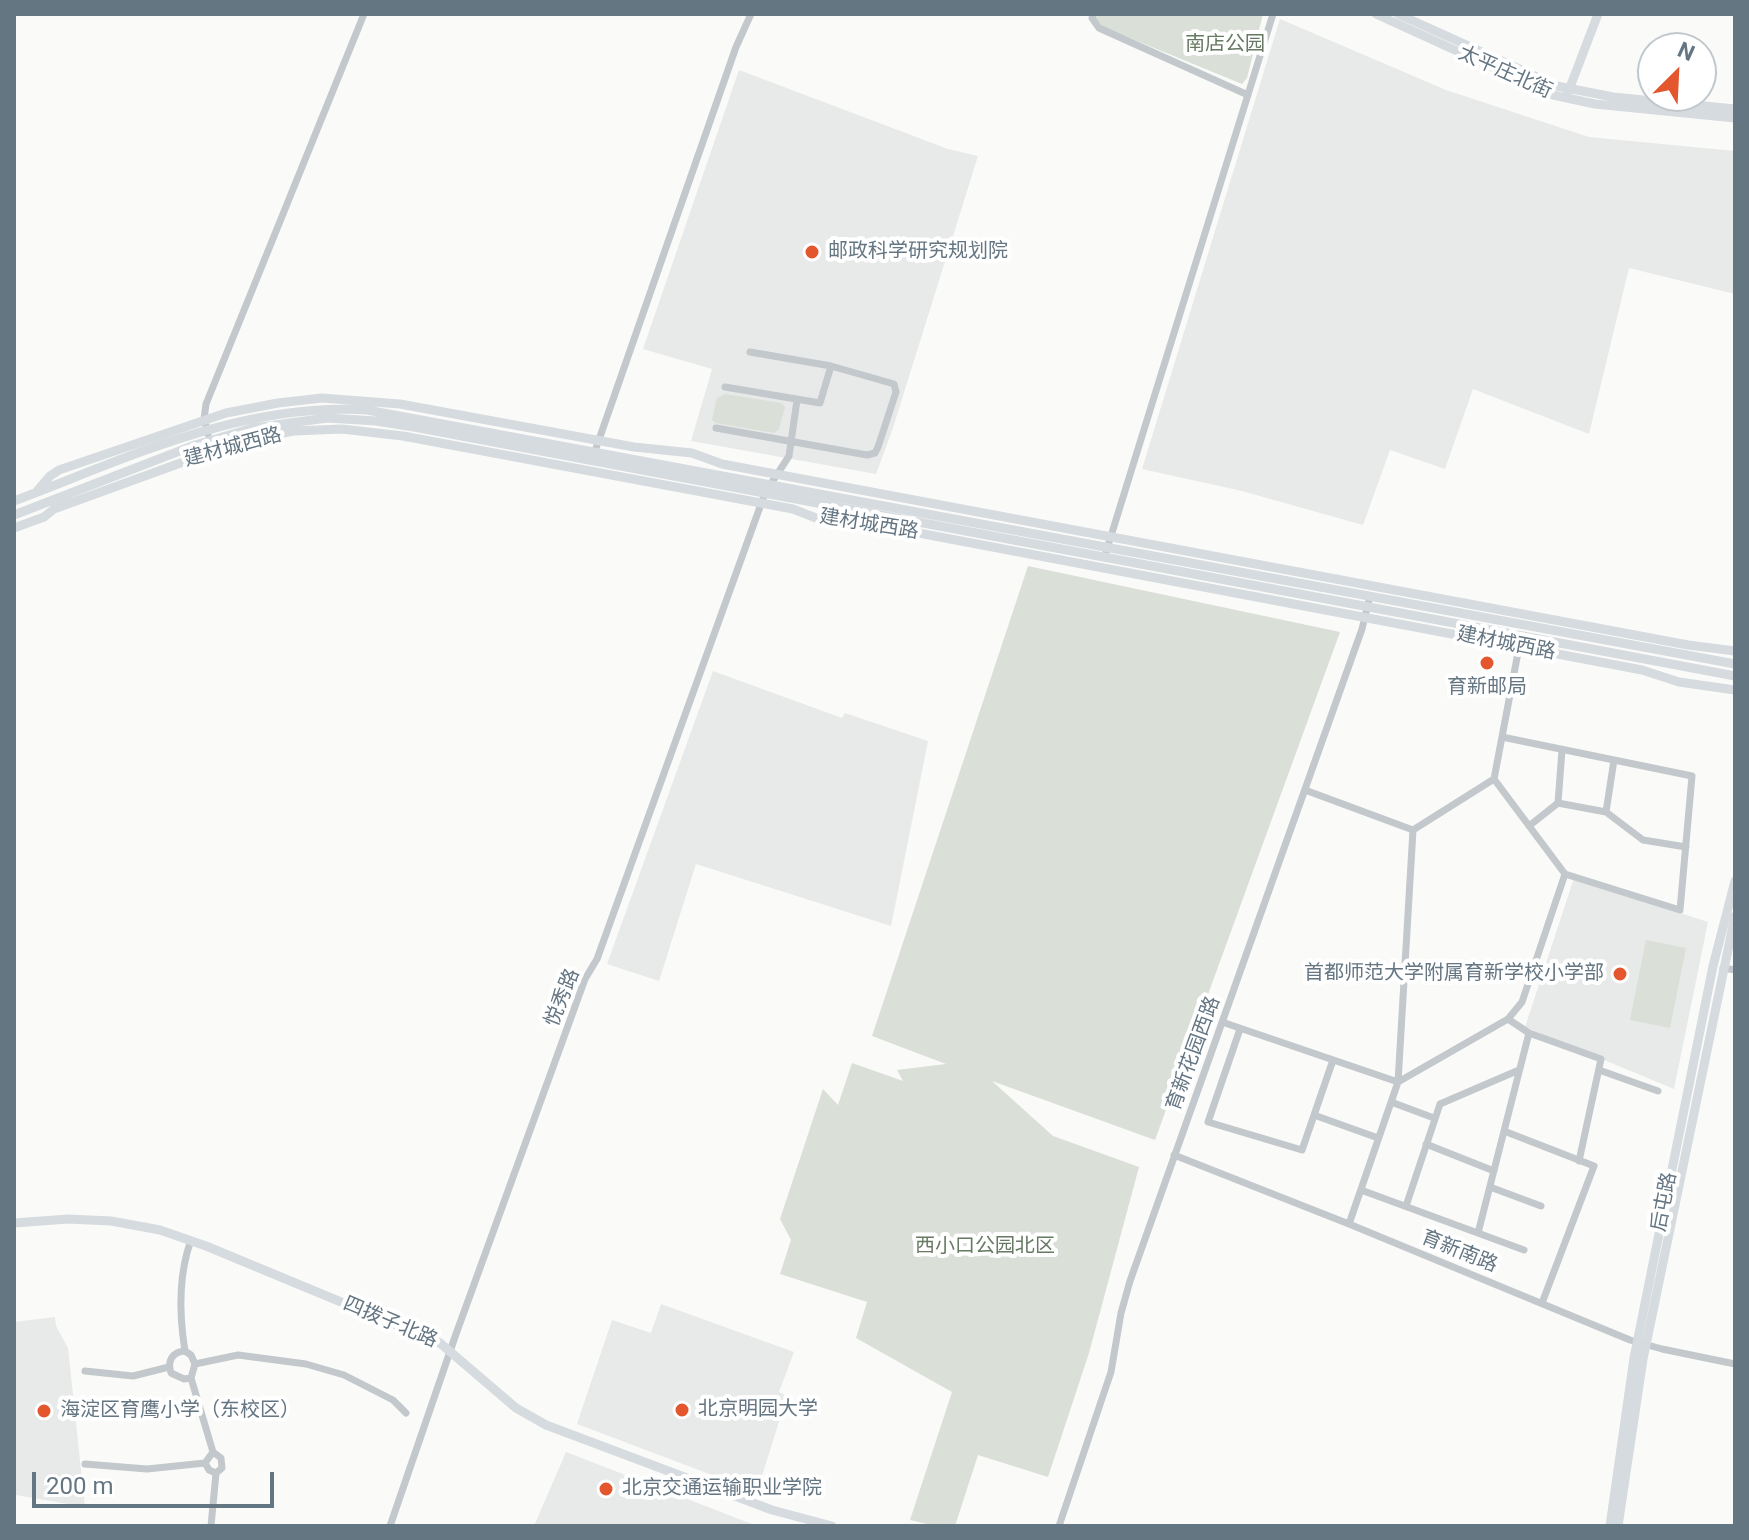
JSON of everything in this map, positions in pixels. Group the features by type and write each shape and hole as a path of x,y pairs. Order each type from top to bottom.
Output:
{"main road":[{"name":"太平庄北街","path":"1376,14 1527,85 1612,106 1735,118"},
{"name":"太平庄北街","path":"1398,14 1567,94 1735,109"},
{"path":"1567,94 1598,14"},
{"name":"建材城西路","path":"14,501 207,430 272,414 312,409 353,409 597,446 692,453 722,464 1370,596 1735,664"},
{"name":"建材城西路","path":"14,515 207,430 327,418 367,420 982,534 1520,641 1735,676"},
{"name":"建材城西路","path":"14,528 44,517 54,509 213,450 267,436 327,429 374,431 765,493 1109,542 1735,651"},
{"name":"建材城西路","path":"597,446 765,493 821,520 858,527 887,527 1367,612"},
{"path":"982,534 1026,553"},
{"name":"建材城西路","path":"1520,641 1679,682 1735,690"},
{"name":"后屯路","path":"1610,1526 1718,942 1735,881"},
{"name":"后屯路","path":"1618,1526 1642,1343 1735,916"},
{"name":"四拨子北路","path":"14,1223 68,1219 111,1221 143,1226 191,1240 430,1338 451,1351 502,1397 546,1425 772,1510 832,1526"}],"street":[{"path":"207,430 208,398 364,14"},
{"path":"597,446 736,47 751,14"},
{"path":"1093,14 1092,18 1099,28 1248,95"},
{"path":"1104,558 1273,14"},
{"path":"716,428 867,455 875,453 896,392 894,384 831,366 750,352"},
{"path":"725,387 820,403 831,366"},
{"name":"悦秀路","path":"390,1526 585,979 597,959 765,493 789,456 797,400"},
{"name":"育新花园西路","path":"1059,1526 1111,1372 1125,1295 1305,790 1370,596"},
{"path":"1413,830 1494,779 1520,641"},
{"path":"1494,779 1565,874 1680,910 1692,776 1502,737"},
{"path":"1529,826 1558,803 1562,750"},
{"path":"1606,812 1614,760"},
{"path":"1305,790 1413,830"},
{"path":"1558,803 1606,812 1643,840 1686,847"},
{"path":"1349,1224 1398,1082 1413,830"},
{"path":"1222,1022 1398,1082 1508,1019 1522,1002 1565,874"},
{"path":"1723,968 1735,970"},
{"path":"1508,1019 1529,1033 1601,1059 1579,1161"},
{"path":"1240,1029 1208,1122 1302,1150 1333,1060"},
{"path":"1478,1233 1529,1033"},
{"path":"1406,1206 1440,1104 1519,1070"},
{"path":"1599,1070 1658,1091"},
{"path":"1391,1102 1434,1118"},
{"path":"1314,1115 1378,1138"},
{"path":"1504,1131 1594,1166 1542,1303"},
{"path":"1426,1144 1494,1171"},
{"name":"育新南路","path":"1174,1155 1642,1343 1735,1364"},
{"path":"1490,1187 1541,1206"},
{"path":"1361,1190 1524,1250"},
{"path":"185,1351 181,1330 182,1281 191,1240"},
{"path":"191,1378 176,1377 169,1367 177,1352 185,1351 195,1364 191,1378 213,1452 221,1458 222,1468 216,1473 211,1526"},
{"path":"195,1364 238,1355 306,1364 344,1375 393,1400 406,1413"},
{"path":"85,1371 133,1376 169,1367"},
{"path":"205,1463 213,1452"},
{"path":"85,1464 147,1469 205,1463"},
{"path":"205,1463 209,1470 216,1473"}],"shaded area":[{"path":"1280,19 1446,90 1589,137 1735,151 1735,294 1629,268 1589,434 1473,389 1445,469 1390,450 1363,525 1242,491 1142,469"},
{"name":"邮政科学研究规划院","path":"739,70 948,149 978,156 876,474 691,441 712,369 643,349"},
{"path":"713,671 842,718 845,713 928,741 891,926 696,864 659,981 607,964"},
{"name":"首都师范大学附属育新学校小学部","path":"1574,878 1708,922 1674,1089 1525,1027"},
{"name":"北京明园大学","path":"661,1304 794,1352 779,1392 787,1396 757,1492 577,1424 612,1320 651,1333"},
{"name":"海淀区育鹰小学（东校区）","path":"55,1317 56,1326 68,1348 85,1507 16,1495 14,1322"},
{"name":"北京交通运输职业学院","path":"566,1452 757,1526 534,1526"}],"green space":[{"name":"南店公园","path":"1096,14 1263,14 1247,78 1242,84 1103,27 1095,18"},
{"path":"725,394 781,403 785,407 779,429 774,433 716,423 712,420 717,398"},
{"name":"西小口公园北区","path":"1028,566 1340,632 1155,1140 992,1081 1053,1136 1139,1167 1089,1353 1048,1477 978,1455 955,1526 936,1526 910,1520 952,1392 856,1338 867,1302 780,1274 791,1240 780,1219 823,1089 838,1105 852,1063 903,1081 897,1070 946,1064 872,1036"},
{"path":"1646,940 1686,948 1670,1028 1630,1020"}],"place":[{"name":"邮政科学研究规划院","path":"812,252"},
{"name":"育新邮局","path":"1487,663"},
{"name":"首都师范大学附属育新学校小学部","path":"1620,974"},
{"name":"北京明园大学","path":"682,1410"},
{"name":"海淀区育鹰小学（东校区）","path":"44,1411"},
{"name":"北京交通运输职业学院","path":"606,1489"}]}
